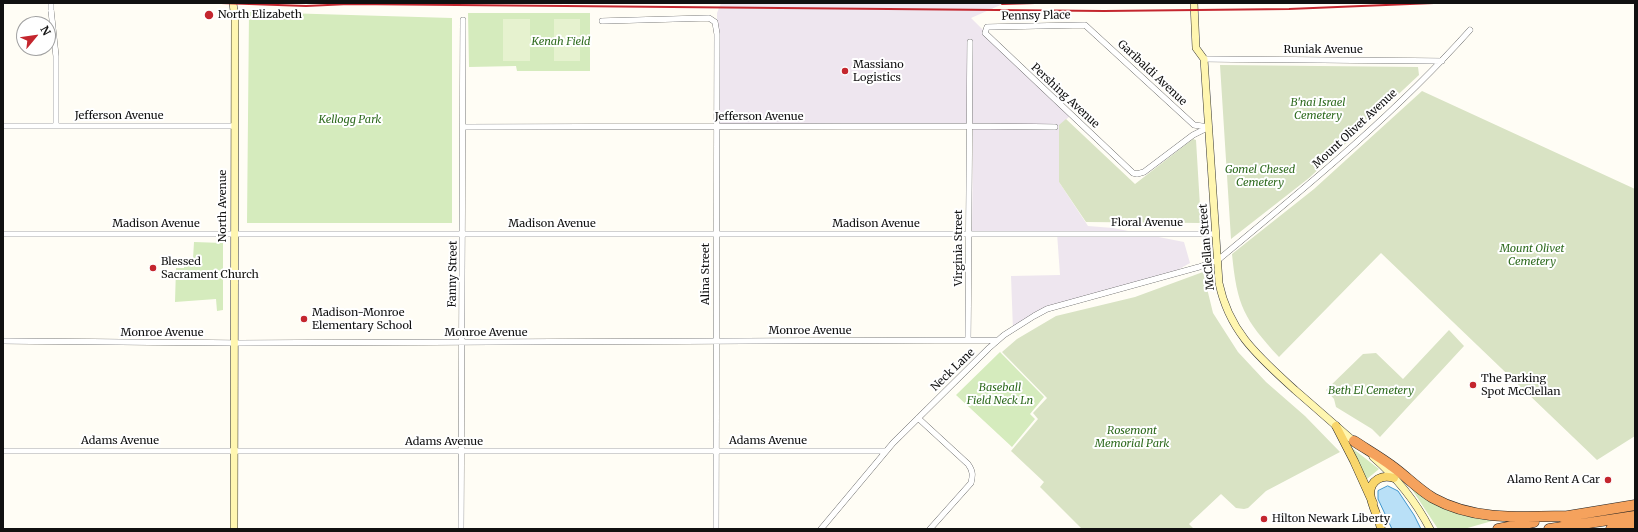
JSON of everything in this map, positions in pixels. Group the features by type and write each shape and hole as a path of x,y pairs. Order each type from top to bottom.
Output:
{"highway":[{"path":"1354,441 1386,461 1427,494 1442,503 1477,514 1504,517 1568,516"},
{"path":"1498,529 1635,505"},
{"path":"1549,529 1635,516"},
{"path":"1610,529 1635,525"}],"main road":[{"name":"North Avenue","path":"233,3 235,19 234,529"},
{"name":"McClellan Street","path":"1194,3 1196,48 1204,59 1219,283 1224,301 1234,324 1244,339 1261,358 1377,461 1394,478 1416,506 1430,529"},
{"path":"1336,426 1354,460 1381,525 1385,529"},
{"path":"1373,503 1370,492 1373,484 1379,478 1384,476 1394,478"}],"street":[{"path":"51,3 56,56 56,126"},
{"name":"Alina Street","path":"602,21 709,18 713,20 717,34 716,529"},
{"name":"Fanny Street","path":"461,529 463,20"},
{"name":"Pennsy Place","path":"987,27 1085,25"},
{"name":"Garibaldi Avenue","path":"1085,25 1194,125 1209,127"},
{"name":"Pershing Avenue","path":"987,27 985,33 991,40 1128,170 1137,174 1144,172 1193,135 1209,127"},
{"name":"Mount Olivet Avenue","path":"1139,284 1218,260 1334,164 1381,122 1442,61 1470,30"},
{"name":"Virginia Street","path":"968,340 970,42"},
{"name":"Runiak Avenue","path":"1204,59 1442,61"},
{"name":"Jefferson Avenue","path":"3,126 234,126"},
{"name":"Jefferson Avenue","path":"463,127 1055,127"},
{"name":"Madison Avenue","path":"3,234 1101,233"},
{"name":"Floral Avenue","path":"1101,233 1216,234"},
{"name":"Neck Lane","path":"821,529 886,451 998,340 1025,321 1047,309 1139,284"},
{"path":"968,340 998,340"},
{"name":"Monroe Avenue","path":"3,341 462,343 968,340"},
{"path":"918,418 968,464 972,469 973,475 971,483 930,529"},
{"name":"Adams Avenue","path":"3,451 886,451"}],"shaded area":[{"path":"721,3 1005,3 971,18 1070,116 1059,126 1059,182 1088,226 1113,228 1184,242 1190,263 1160,280 1027,317 1013,330 1011,276 1060,275 1057,233 972,233 973,128 718,126 717,13"}],"green space":[{"name":"Kellogg Park","path":"249,12 452,18 452,223 247,223"},
{"name":"Kenah Field","path":"468,13 590,13 590,71 517,71 516,66 469,67"},
{"path":"503,19 530,19 530,61 503,61"},
{"path":"554,19 580,19 580,61 554,61"},
{"name":"B'nai Israel Cemetery","path":"1220,65 1418,67 1419,75 1309,178 1231,239"},
{"name":"Mount Olivet Cemetery","path":"1422,91 1635,189 1635,436 1597,460 1381,253 1279,357 1267,344 1244,311 1237,287 1232,254 1314,189"},
{"path":"1066,119 1135,184 1193,139 1196,140 1201,223 1086,222 1059,182 1059,125"},
{"path":"194,242 223,243 223,310 217,311 216,299 175,302 176,268 184,268 184,259 193,259"},
{"name":"Rosemont Memorial Park","path":"1203,272 1213,313 1238,352 1266,382 1305,416 1340,452 1266,491 1248,508 1236,508 1221,494 1189,524 1194,529 1082,529 1040,487 1044,482 1011,451 1038,419 1033,413 1047,398 1002,352 1017,339 1056,316 1135,297"},
{"name":"Beth El Cemetery","path":"1449,330 1464,346 1380,437 1372,429 1336,407 1334,399 1326,390 1363,354 1376,353 1403,379"},
{"name":"Baseball Field Neck Ln","path":"1000,352 1044,397 1030,414 1035,419 1012,447 956,395"},
{"path":"1352,448 1379,469 1367,479"},
{"path":"1411,488 1444,508 1492,521 1464,529 1438,529"}],"water":[{"path":"1388,486 1398,491 1414,515 1421,529 1392,529 1378,499 1378,491"}],"railway":[{"path":"3,3 221,3 306,6 349,4 1104,11 1289,9 1434,3"},
{"path":"1002,4 1035,3"}],"place":[{"name":"North Elizabeth","path":"209,15"},
{"name":"Massiano Logistics","path":"845,71"},
{"name":"Blessed Sacrament Church","path":"153,268"},
{"name":"Madison-Monroe Elementary School","path":"304,319"},
{"name":"The Parking Spot McClellan","path":"1473,385"},
{"name":"Alamo Rent A Car","path":"1608,480"},
{"name":"Hilton Newark Liberty","path":"1264,519"}],"park label":[{"name":"Gomel Chesed Cemetery","path":"1260,176"}]}
